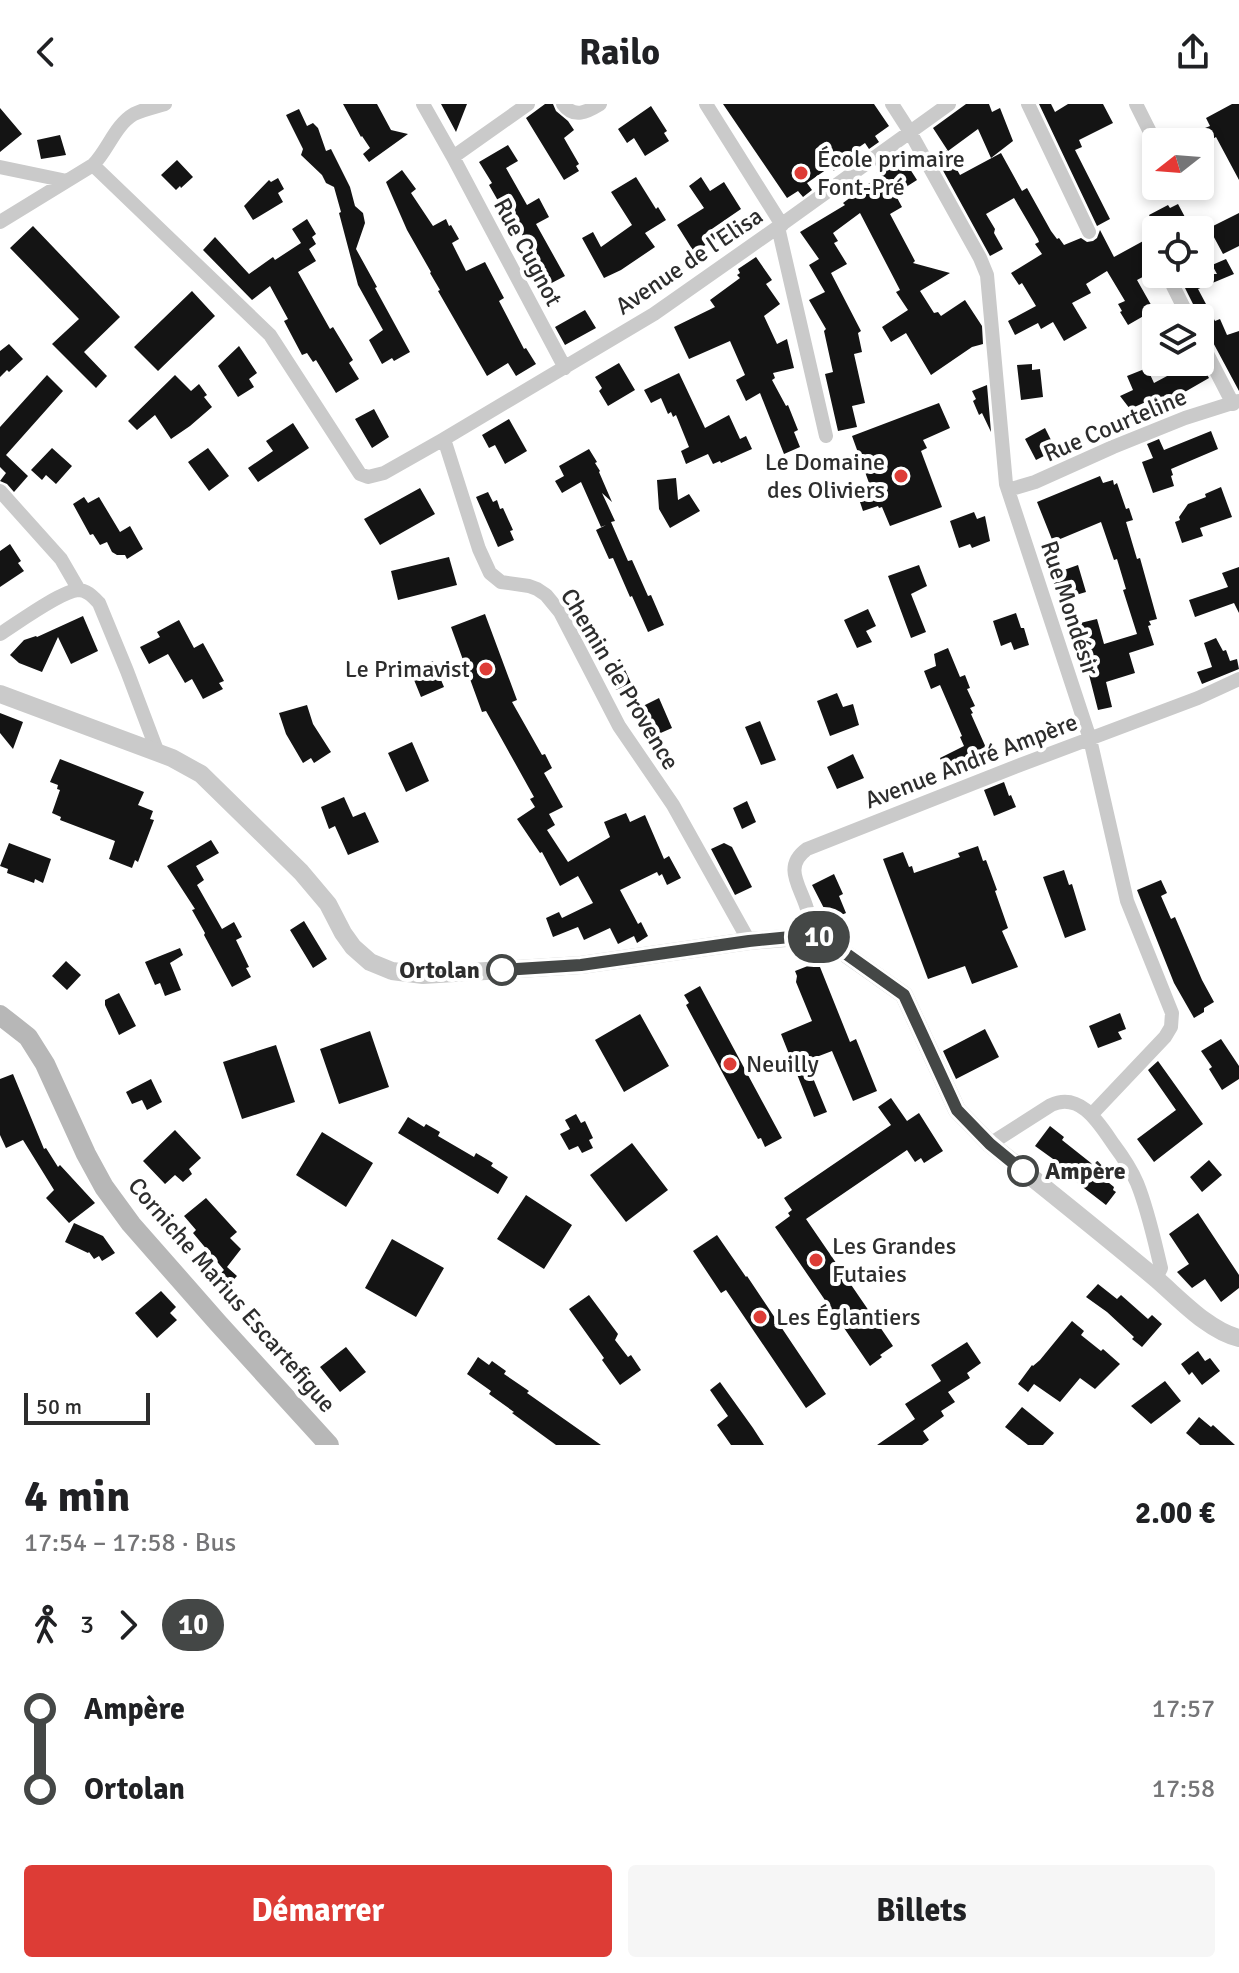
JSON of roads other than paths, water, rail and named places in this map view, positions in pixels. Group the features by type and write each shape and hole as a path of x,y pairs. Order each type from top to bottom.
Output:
{"main road":[{"name":"Corniche Marius Escartefigue","path":"0,1015 28,1037 45,1064 86,1154 104,1187 131,1224 329,1445"}],"street":[{"path":"0,222 93,165 130,117 165,104"},
{"name":"Rue Cugnot","path":"423,104 565,368"},
{"path":"453,157 528,104"},
{"path":"563,104 569,111 580,113 600,104"},
{"path":"706,104 780,226 826,436"},
{"name":"Rue Mondésir","path":"892,104 987,275 1008,490 1090,739 1127,901 1163,988 1172,1019 1170,1031 1165,1037 1092,1114"},
{"name":"Avenue de l'Elisa","path":"444,439 654,314 949,104"},
{"path":"1028,104 1089,232"},
{"path":"1136,104 1148,128"},
{"path":"93,165 270,335 360,474 368,477 384,473 444,439"},
{"path":"0,167 67,181"},
{"path":"1214,364 1236,403"},
{"name":"Rue Courteline","path":"1008,490 1035,482 1185,418 1236,403"},
{"name":"Chemin de Provence","path":"444,439 479,549 490,573 501,582 529,586 546,595 560,612 619,726 678,813 749,941"},
{"path":"0,491 61,559 79,590 99,603 158,753"},
{"path":"0,634 66,593 79,590"},
{"name":"Avenue André Ampère","path":"810,936 808,910 795,875 795,863 802,852 1198,698 1239,679"},
{"path":"0,694 191,767 301,872 328,904 353,947 370,962 392,971 423,975 581,965 749,941 810,936 831,943 904,995 957,1110 990,1144 1201,1317 1223,1332 1239,1338"},
{"path":"990,1144 1056,1103 1065,1101 1075,1104 1092,1114 1129,1167 1139,1187 1161,1268 1156,1278"}],"place":[{"name":"École primaire Font-Pré","path":"801,173"},
{"name":"Le Domaine des Oliviers","path":"901,476"},
{"name":"Le Primavist","path":"486,669"},
{"name":"Ortolan","path":"502,970"},
{"name":"Neuilly","path":"730,1064"},
{"name":"Ampère","path":"1023,1171"},
{"name":"Les Grandes Futaies","path":"816,1260"},
{"name":"Les Églantiers","path":"760,1317"}]}
